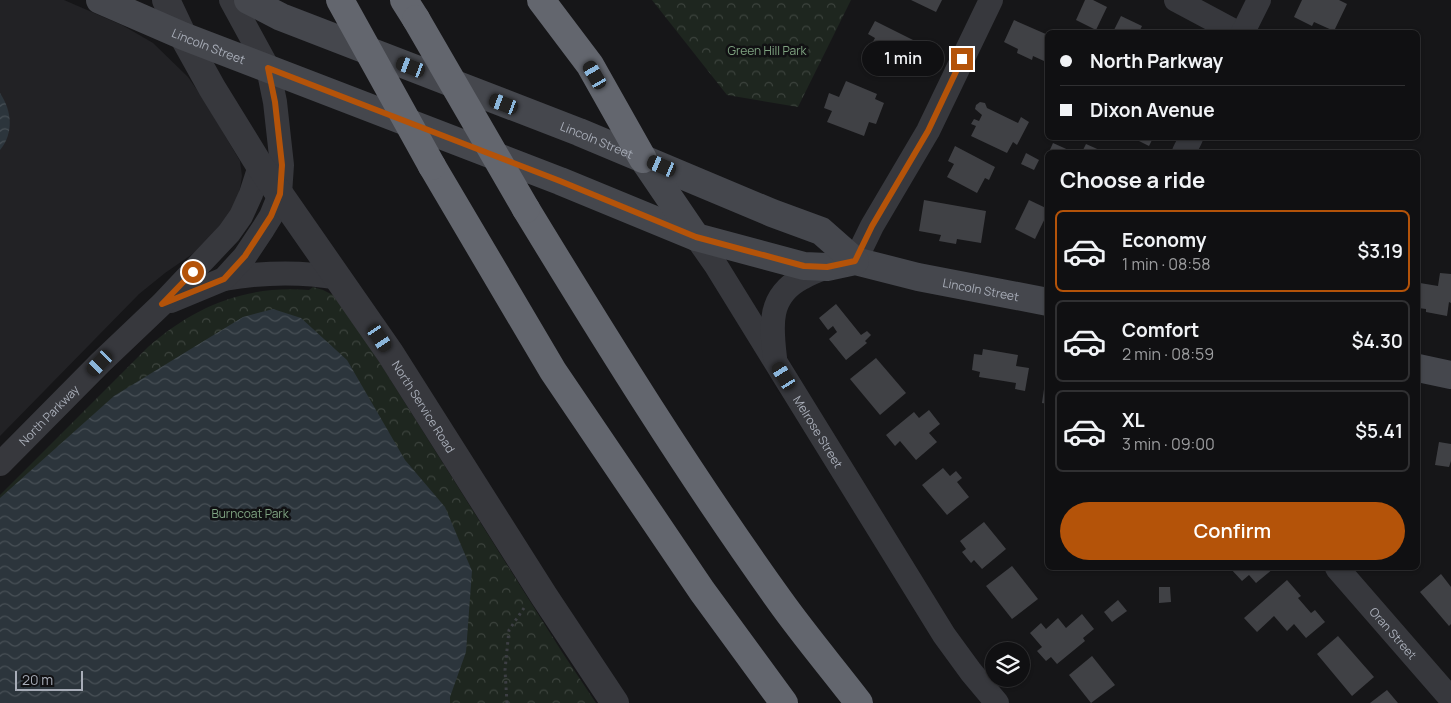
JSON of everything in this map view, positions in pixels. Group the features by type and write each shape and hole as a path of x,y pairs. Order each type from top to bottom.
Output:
{"highway":[{"path":"340,0 432,166 553,371 696,583 784,703"},
{"path":"540,0 590,65 643,159"},
{"path":"410,10 526,209 676,450 781,603 859,703"}],"main road":[{"name":"Lincoln Street","path":"100,0 183,36 560,181 696,237 804,266 827,267 855,261 918,277 1045,301"},
{"name":"Lincoln Street","path":"248,0 281,17 821,231 855,261"},
{"name":"Melrose Street","path":"643,159 696,237"},
{"path":"1420,368 1451,375"}],"street":[{"name":"North Service Road","path":"166,0 183,36 212,88 260,166 395,361 544,596 615,703"},
{"name":"North Parkway","path":"224,279 245,256 271,216 280,194 282,165 275,102 268,68 231,0"},
{"path":"855,261 872,226 928,131 990,0"},
{"path":"1176,0 1232,30"},
{"path":"1244,30 1259,0"},
{"name":"North Parkway","path":"0,464 100,363 162,304 229,233 241,216 251,194 260,166"},
{"name":"Melrose Street","path":"696,237 715,264 944,635 997,703"},
{"path":"775,362 772,326 774,311 780,297 785,290 798,280 827,267"},
{"name":"North Parkway","path":"162,304 224,279 259,273 302,273 339,278"},
{"name":"Oran Street","path":"1339,570 1451,699"}],"path":[{"path":"507,703 505,670 509,630 523,609 544,596"}],"shaded area":[{"path":"0,0 64,0 122,25 153,43 188,77 204,100 240,161 242,176 239,194 232,213 204,246 139,294 0,436"}],"green space":[{"name":"Green Hill Park","path":"652,0 851,0 798,107 727,95"},
{"name":"Burncoat Park","path":"313,287 333,295 366,341 596,703 0,703 0,495 148,347 184,320 222,301 242,295 286,289 309,290"}],"water":[{"path":"0,93 7,107 10,122 8,136 0,150"},
{"name":"Burncoat Park","path":"273,309 301,318 347,360 405,460 445,507 472,571 466,652 450,697 450,703 0,703 0,498 114,396 243,317"}],"building":[{"path":"911,0 942,0 936,12"},
{"path":"1085,0 1093,0 1107,7 1096,30 1076,20"},
{"path":"1302,0 1339,0 1347,4 1334,30 1314,22 1312,26 1294,17"},
{"path":"1121,16 1142,26 1140,30 1114,30"},
{"path":"1014,20 1045,34 1045,59 1044,61 1033,56 1032,60 1017,53 1018,49 1004,42"},
{"path":"875,21 921,44 914,59 908,56 902,68 868,51 875,38 868,34"},
{"path":"846,81 877,94 875,99 884,103 876,124 869,122 864,136 827,122 832,111 824,108 829,93 839,97"},
{"path":"980,102 985,103 987,108 1018,123 1021,117 1029,122 1017,145 1013,142 1007,153 971,136 976,126 971,124 974,119 979,121 982,115 975,109 976,105"},
{"path":"1137,140 1152,140 1149,146"},
{"path":"1053,143 1069,150 1050,150"},
{"path":"1086,144 1100,150 1083,150"},
{"path":"955,146 995,167 989,180 985,178 977,193 947,177 954,164 948,161"},
{"path":"1026,153 1039,160 1034,170 1021,164"},
{"path":"924,200 986,211 981,243 957,239 956,244 939,241 941,235 919,231"},
{"path":"1029,200 1045,208 1045,218 1035,239 1015,229"},
{"path":"1440,273 1451,274 1451,303 1449,302 1447,316 1426,312 1426,309 1420,308 1420,283 1438,286"},
{"path":"836,304 861,335 867,331 871,335 865,341 867,343 846,360 829,339 837,332 833,326 828,330 819,318"},
{"path":"983,349 1018,355 1016,366 1029,368 1025,391 1015,389 1016,383 979,377 980,372 972,370 974,354 982,355"},
{"path":"876,358 906,393 880,415 850,379"},
{"path":"1045,382 1045,404 1042,403"},
{"path":"929,410 940,424 929,433 937,442 916,460 900,441 895,446 886,435 914,412 919,418"},
{"path":"1439,442 1451,444 1449,467 1435,465"},
{"path":"943,468 950,476 956,471 962,478 957,482 969,497 947,515 922,485"},
{"path":"984,522 1006,549 982,569 974,560 971,563 962,552 966,549 960,541"},
{"path":"1012,566 1038,599 1012,619 986,586"},
{"path":"1232,570 1272,570 1256,583 1249,575 1242,581"},
{"path":"1441,574 1451,587 1451,624 1449,626 1420,592"},
{"path":"1287,580 1301,596 1298,598 1311,613 1315,610 1325,622 1306,638 1294,624 1287,631 1274,616 1257,632 1244,618"},
{"path":"1159,587 1170,587 1171,602 1159,603"},
{"path":"1118,600 1127,611 1112,622 1104,612"},
{"path":"1082,614 1094,629 1083,638 1085,641 1057,664 1051,657 1046,661 1037,651 1042,647 1030,633 1041,623 1046,629 1058,618 1066,628"},
{"path":"1338,636 1374,677 1352,696 1317,654"},
{"path":"1092,656 1115,685 1091,703 1069,675"},
{"path":"1387,690 1398,703 1370,703"}],"route":[{"path":"193,272 162,304 224,279 245,256 263,229 271,216 280,194 282,165 275,102 268,68 560,181 696,237 804,266 827,267 855,261 872,226 928,131 962,59"}]}
